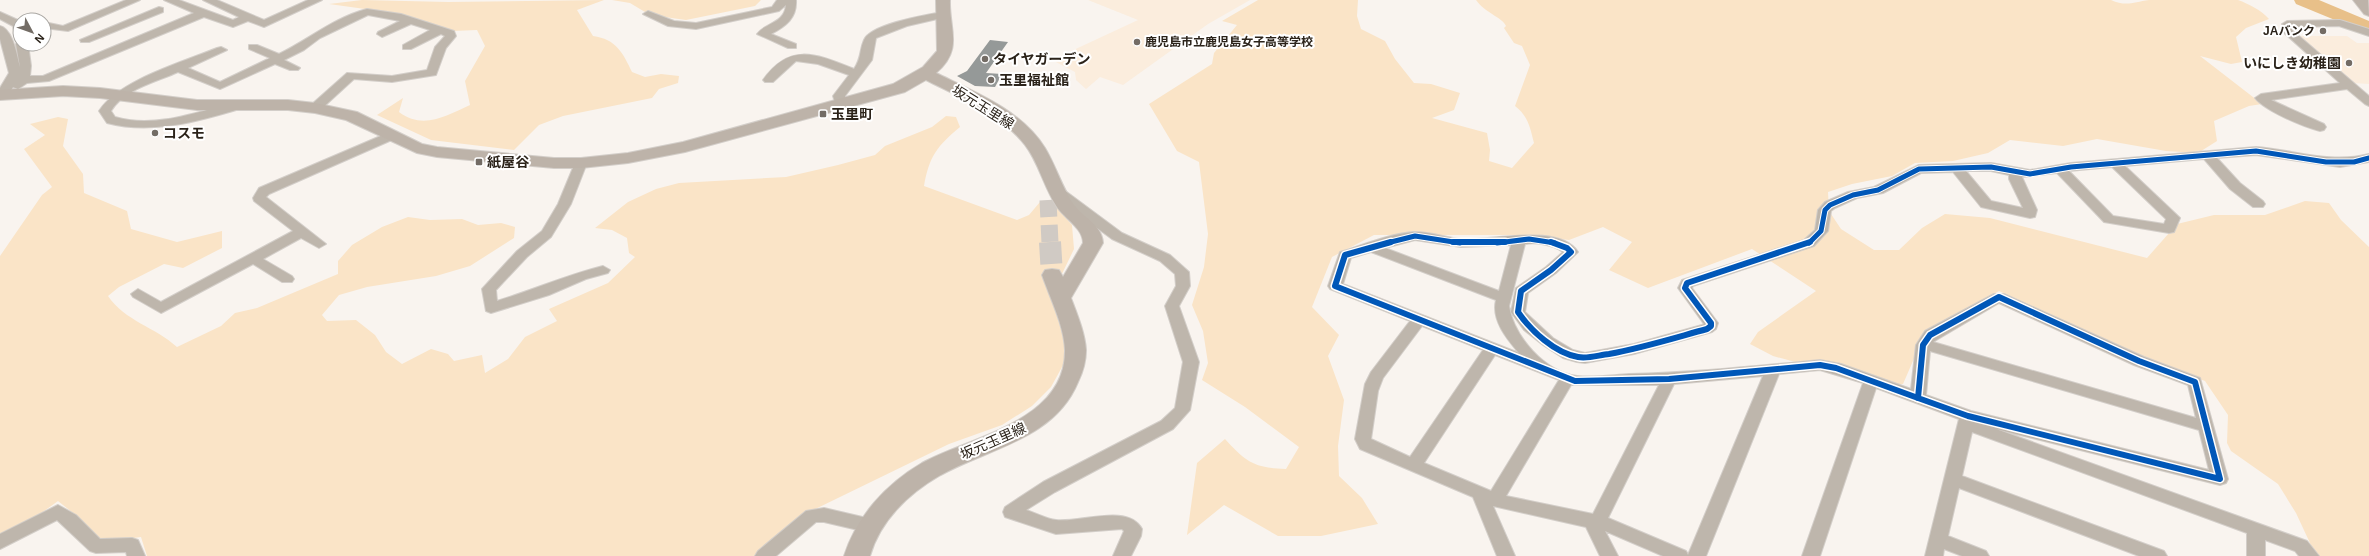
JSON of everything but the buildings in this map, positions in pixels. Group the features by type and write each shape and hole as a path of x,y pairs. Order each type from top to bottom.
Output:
{"street":[{"path":"64,29 135,0"},
{"path":"169,0 233,24 249,17"},
{"path":"217,1 264,24 317,0"},
{"path":"648,14 662,21 683,26 696,26 774,9 781,5 782,0"},
{"path":"791,0 791,12 786,21 762,34 792,46"},
{"path":"2360,0 2369,11"},
{"path":"2,95 63,91 117,95 184,104 288,105 315,108 351,116 417,148 437,152 554,163 581,163 653,155 840,105 899,88 926,74 940,59 946,44 942,8 872,36 869,40 866,60 861,70 855,73 839,96 840,105"},
{"path":"85,40 159,10"},
{"path":"178,68 220,86 300,48 316,36 368,12 398,16 450,33 451,36 441,47 432,73 392,79 351,75 315,108"},
{"path":"24,80 45,79 204,13"},
{"path":"0,15 12,23"},
{"path":"382,34 410,20"},
{"path":"2368,31 2340,23 2287,24 2287,31 2369,102"},
{"path":"52,27 64,29 109,52"},
{"path":"0,29 4,34 15,73 12,80 5,86 2,95"},
{"path":"407,47 439,30"},
{"path":"253,46 294,68"},
{"path":"221,50 117,95 107,104 105,111 111,120 129,125 149,124 214,113 239,105"},
{"path":"2,95 19,86 24,80 26,71 23,52"},
{"path":"769,80 790,59 795,58 824,62 855,73"},
{"name":"坂元玉里線","path":"926,74 1007,119 1031,140 1045,168 1053,196 1092,233 1094,243 1060,299"},
{"path":"2320,126 2271,106 2261,98 2349,85"},
{"path":"319,244 259,198 264,191 390,136"},
{"path":"2310,556 2301,546 1967,420 1918,398 1820,365 1774,368 1669,379 1575,381 1335,286 1345,255 1407,237 1461,243 1496,243 1530,239 1553,242 1567,248 1570,252 1551,270 1521,291 1518,312 1527,325 1568,355 1578,359 1634,349 1707,329 1711,323 1686,291 1687,283 1809,243 1818,237 1824,227 1826,207 1853,194 1878,190 1919,169 1930,168 1958,170 1991,167 2016,173 2030,174 2115,163 2207,155 2274,152 2332,164 2345,164 2369,158"},
{"path":"2207,155 2235,186 2258,204"},
{"path":"581,163 570,193 547,232 540,241 523,254 501,280 489,289 491,308 544,292 581,276 603,270"},
{"path":"2060,169 2109,219 2169,229 2173,218 2115,163"},
{"path":"1958,170 1986,204 2030,214 2030,210 2015,179 2016,173"},
{"path":"1053,196 1117,236 1134,242 1165,258 1182,272 1184,286 1172,306 1191,362 1182,410 1167,425 1049,488 1011,512 1056,527 1122,522 1128,524 1133,529 1132,536 1122,556"},
{"path":"138,294 161,308 302,232"},
{"path":"1519,240 1504,298 1502,313 1508,329 1519,344 1543,368"},
{"path":"1371,247 1504,298"},
{"path":"254,259 287,279"},
{"name":"坂元玉里線","path":"857,556 871,526 894,498 930,470 1021,430 1039,418 1064,392 1074,365 1075,348 1052,275"},
{"path":"1918,398 1924,344 1930,335 1999,297 2139,361 2195,382 2205,426 2220,479 1967,420"},
{"path":"1419,319 1376,376 1371,387 1368,421 1363,442 1372,449 1495,500 1613,526 1680,556"},
{"path":"1924,344 2205,426"},
{"path":"1413,466 1492,348"},
{"path":"1697,556 1774,368"},
{"path":"1495,500 1568,378"},
{"path":"1594,521 1669,379"},
{"path":"1811,556 1871,381"},
{"path":"1967,420 1936,548 1980,556"},
{"path":"1953,479 2158,556"},
{"path":"1479,493 1506,556"},
{"path":"0,542 58,512 70,520 96,546 132,545 136,556"},
{"path":"764,556 812,516 824,515 871,526"},
{"path":"1594,521 1609,556"},
{"path":"2256,530 2256,556"}],"shaded area":[{"path":"362,0 448,2 604,0 577,10 593,36 608,40 618,48 632,72 645,77 661,74 679,76 678,83 659,89 652,98 563,116 539,125 514,150 431,140 377,115 403,98 399,112 417,120 426,121 443,117 470,105 465,81 485,46 477,30 453,31 401,14 329,4"},
{"path":"612,0 761,0 755,6 686,20 650,15 630,3"},
{"name":"鹿児島市立鹿児島女子高等学校","path":"1088,0 1250,0 1208,24 1123,85 1100,77 1086,89 1076,80 1075,72 1052,60 1138,20"},
{"path":"1258,0 1358,0 1357,16 1361,29 1385,41 1395,59 1414,83 1431,84 1460,93 1454,110 1432,118 1487,133 1490,150 1489,161 1512,168 1534,143 1526,118 1515,106 1530,65 1522,46 1514,43 1504,28 1506,26 1504,23 1476,0 2111,0 2126,4 2149,0 2238,0 2251,5 2269,19 2246,28 2236,37 2242,62 2231,64 2200,56 2262,104 2249,106 2214,121 2217,141 2198,153 2166,151 2097,139 2063,146 2010,140 1988,153 1953,161 1915,163 1892,176 1852,184 1828,192 1829,211 1841,229 1874,250 1899,250 1922,228 1945,214 1990,218 2147,258 2177,224 2214,215 2265,215 2305,201 2329,203 2341,220 2369,247 2369,556 2316,556 2296,513 2278,484 2231,451 2227,443 2228,415 2205,381 2131,353 1999,291 1952,319 1916,354 1903,384 1879,385 1773,356 1750,344 1758,332 1816,291 1752,249 1648,288 1609,270 1632,242 1603,227 1569,240 1527,235 1374,235 1332,257 1312,307 1339,335 1328,356 1344,400 1338,446 1339,476 1362,498 1378,524 1321,536 1278,536 1224,505 1187,535 1197,463 1225,439 1239,453 1251,462 1266,467 1275,468 1286,469 1299,447 1245,407 1202,380 1208,363 1203,331 1192,305 1204,267 1208,234 1199,162 1177,151 1149,104 1212,64 1214,53 1237,25 1222,21"},
{"name":"いにしき幼稚園","path":"2297,36 2347,36 2357,43 2369,43 2369,84 2352,83"},
{"path":"946,116 956,117 960,127 945,140 935,153 928,167 924,186 1017,220 1029,215 1040,202 1051,201 1072,225 1074,249 1059,280 1053,303 1062,333 1067,358 1051,387 1032,406 1002,425 949,444 803,515 776,542 754,556 147,556 141,537 102,542 78,517 58,501 22,527 0,536 0,256 42,195 52,187 24,149 45,135 30,124 58,117 68,119 63,146 83,174 84,193 127,211 131,229 177,242 222,231 222,248 183,268 164,264 119,287 108,296 123,312 177,347 221,326 235,313 257,308 338,274 338,261 352,245 382,227 408,217 430,220 462,219 478,225 501,223 515,227 514,238 470,266 436,276 367,287 339,295 322,315 327,321 356,320 375,335 386,352 402,364 431,349 448,354 454,361 482,355 485,373 508,359 525,337 557,321 549,309 608,283 635,257 629,253 627,238 612,230 595,228 628,202 656,189 679,183 786,177 875,155 885,146 932,127"}],"waterway":[{"path":"2303,0 2369,28"}],"tunnel":[{"path":"1048,200 1050,243"},
{"path":"1050,242 1052,275"}],"cycle path":[{"path":"1918,398 1923,345 1930,335 1999,297 2139,361 2195,382 2220,479 1968,416 1836,368 1820,365 1669,379 1575,381 1335,286 1345,255 1407,237 1415,236 1461,243 1495,243 1529,239 1553,242 1567,248 1571,252 1551,270 1521,291 1518,312 1529,326 1558,349 1568,354 1585,358 1634,349 1707,329 1711,326 1711,323 1685,288 1687,283 1809,243 1821,231 1825,210 1830,205 1853,195 1878,190 1919,169 1991,167 2016,173 2030,174 2071,167 2256,151 2340,163 2354,162 2369,158"}],"place":[{"name":"JAバンク","path":"2323,31"},
{"name":"鹿児島市立鹿児島女子高等学校","path":"1137,42"},
{"name":"タイヤガーデン","path":"985,59"},
{"name":"いにしき幼稚園","path":"2349,63"},
{"name":"玉里福祉館","path":"991,80"},
{"name":"玉里町","path":"823,114"},
{"name":"コスモ","path":"155,133"},
{"name":"紙屋谷","path":"479,162"}]}
